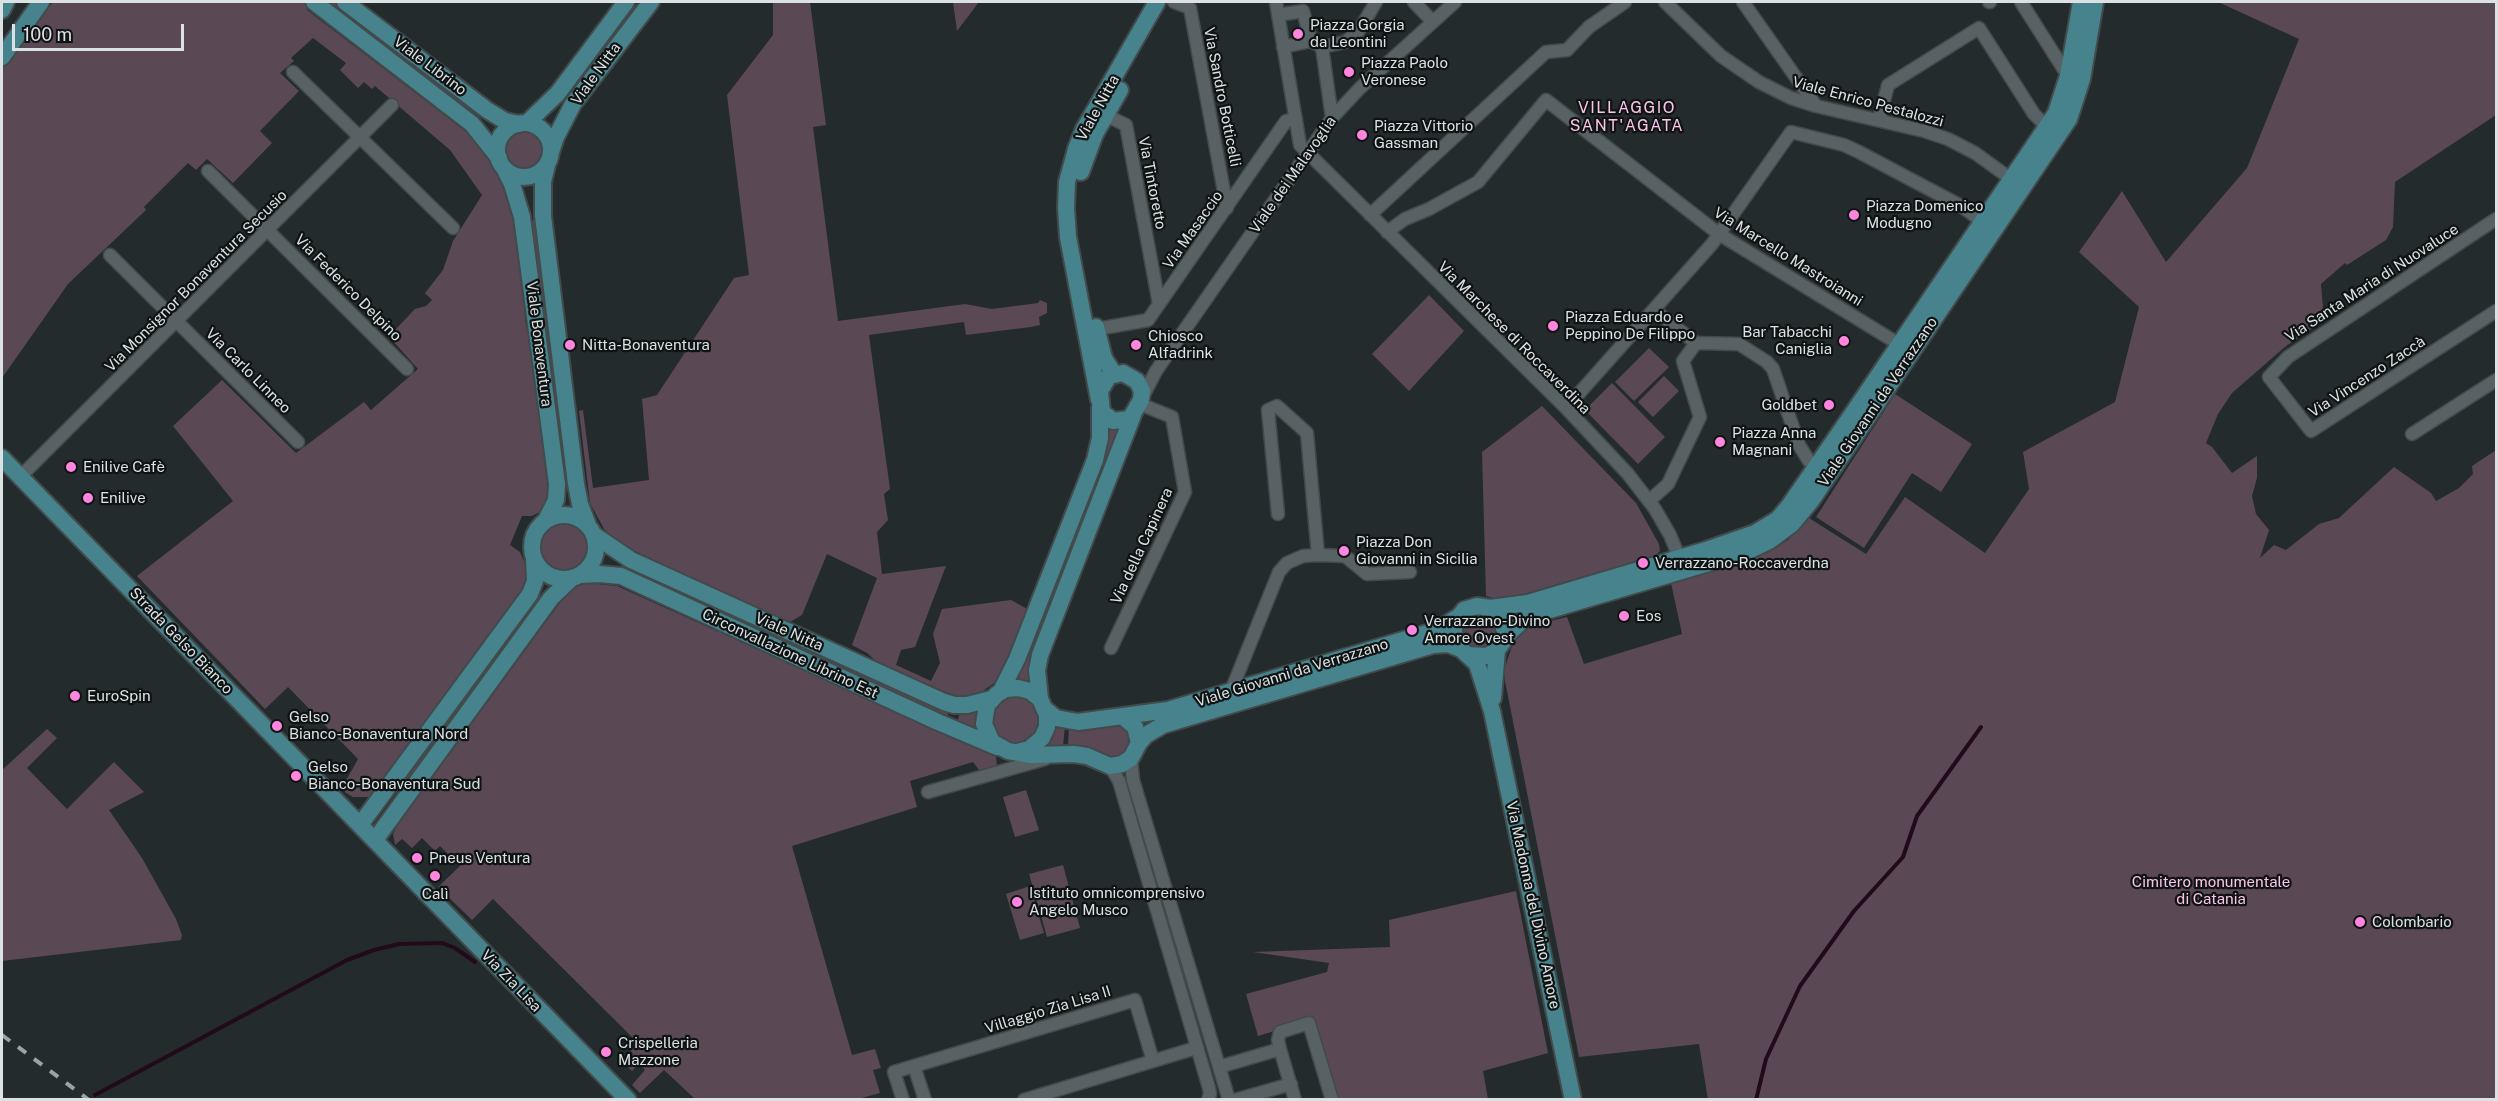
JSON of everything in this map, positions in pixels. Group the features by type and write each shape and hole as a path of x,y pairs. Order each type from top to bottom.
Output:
{"main road":[{"path":"2,10 6,2"},
{"name":"Viale Bonaventura","path":"314,2 472,124 502,163 512,184 522,217 557,484 556,500 546,520"},
{"name":"Viale Librino","path":"345,2 487,110 505,121 523,124"},
{"path":"523,124 558,93 626,2"},
{"name":"Viale Nitta","path":"651,2 573,104 559,131 543,183 543,216 576,484 580,504 591,530 631,560 954,705 967,705 996,695 1017,659 1095,460 1100,438 1100,403 1068,237 1067,183 1076,149 1100,112 1157,2"},
{"path":"1114,374 1104,358 1079,236 1077,198 1080,177 1100,112 1169,2"},
{"name":"Viale Giovanni da Verrazzano","path":"1682,564 1766,527 1778,519 1790,506 1817,466 1906,348 2018,184 2058,120 2082,79 2095,2"},
{"name":"Viale Giovanni da Verrazzano","path":"1490,608 1577,595 1682,564 1760,546 1792,524 1811,501 1983,222 2018,184 2058,120 2068,76 2077,4"},
{"path":"2,44 38,5"},
{"path":"2,57 38,5"},
{"path":"523,124 537,126 550,142 549,158 539,172 526,177 513,174 502,163 498,148 502,135 509,128 523,124"},
{"path":"1043,704 1024,689 1012,688 996,695 985,711 984,724 988,737 1006,749 1029,749 1042,738 1047,727 1043,704 1037,670 1040,655 1138,406 1141,387 1132,377 1122,373 1114,374 1102,384 1100,403 1105,416 1113,421 1125,421 1138,406"},
{"name":"Strada Gelso Bianco","path":"2,458 375,840"},
{"path":"360,825 530,594 535,581 534,537 540,526 557,515 570,515 591,530 595,556 589,567 551,598 375,840"},
{"path":"534,558 548,574 559,579 576,577"},
{"name":"Circonvallazione Librino Est","path":"576,577 610,574 621,576 938,722 1006,749 1031,755 1087,756 1110,766"},
{"name":"Viale Giovanni da Verrazzano","path":"1501,644 1528,617 1577,595"},
{"path":"1473,607 1490,608 1501,618 1505,627 1492,711 1480,671 1454,633 1458,617 1473,607"},
{"name":"Viale Giovanni da Verrazzano","path":"1043,704 1056,718 1078,722 1168,710 1437,630 1458,617"},
{"name":"Viale Giovanni da Verrazzano","path":"1110,766 1122,764 1146,735 1163,726 1433,645 1448,644 1465,652"},
{"path":"1465,652 1487,657 1501,644"},
{"name":"Via Madonna del Divino Amore","path":"1492,711 1573,1100"},
{"path":"1122,716 1135,727 1135,751"},
{"path":"391,785 406,798"},
{"name":"Via Zia Lisa","path":"375,840 628,1100"}],"street":[{"name":"Via Sandro Botticelli","path":"1174,2 1190,8 1227,208"},
{"path":"1284,53 1316,44 1331,47 1345,42 1358,32 1376,2"},
{"path":"1414,2 1433,22"},
{"name":"Viale dei Malavoglia","path":"1138,406 1156,371 1332,118 1360,88 1455,2"},
{"path":"1370,215 1546,52 1567,50 1589,27 1625,2"},
{"name":"Viale Enrico Pestalozzi","path":"1665,2 1721,56 1759,82 1791,98 1816,106 1948,139 1974,153 2018,184"},
{"path":"1743,2 1816,106"},
{"path":"2021,2 2068,76"},
{"path":"1309,153 1300,145 1277,7 1306,6 1332,118"},
{"path":"1879,120 1888,85 1979,28 2034,114 2058,120"},
{"path":"293,72 453,228"},
{"name":"Via Marcello Mastroianni","path":"1387,232 1405,219 1429,209 1478,182 1546,100 1719,234 1906,348"},
{"name":"Via Monsignor Bonaventura Secusio","path":"20,477 393,105"},
{"name":"Via Tintoretto","path":"1100,112 1126,125 1160,304"},
{"name":"Via Masaccio","path":"1097,329 1148,320 1286,121 1296,119"},
{"path":"1566,408 1719,234 1791,132 1844,145 1859,152 1960,206 1983,222"},
{"name":"Via Marchese di Roccaverdina","path":"1309,153 1566,408 1628,474 1649,501 1670,535 1682,564"},
{"name":"Via Federico Delpino","path":"208,171 407,369"},
{"name":"Via Santa Maria di Nuovaluce","path":"2269,377 2288,357 2496,219"},
{"name":"Via Carlo Linneo","path":"111,255 298,442"},
{"path":"1654,310 1696,343 1739,344 1767,362 1773,369 1799,444 1809,461 1817,466"},
{"name":"Via Vincenzo Zaccà","path":"2269,377 2311,431 2496,311"},
{"path":"1649,501 1668,484 1700,417 1683,361 1696,343"},
{"path":"1132,377 1149,375 1156,371"},
{"path":"2412,434 2496,380"},
{"name":"Via della Capinera","path":"1111,648 1185,492 1172,417 1138,406"},
{"path":"1278,514 1268,410 1277,406 1307,433 1318,555"},
{"path":"1231,691 1279,572 1287,563 1303,556 1345,556 1367,574 1410,572"},
{"path":"1006,749 1010,769"},
{"path":"1135,751 1133,780 1228,1100"},
{"path":"928,792 1055,756"},
{"path":"1110,766 1119,782 1209,1088 1208,1100"},
{"name":"Villaggio Zia Lisa II","path":"903,1100 894,1072 1135,1000 1153,1061"},
{"path":"1295,1100 1278,1040 1280,1032 1309,1023 1332,1100"},
{"path":"1024,1100 1196,1048"},
{"path":"1219,1067 1280,1048"},
{"path":"914,1066 925,1100"},
{"path":"1235,1100 1291,1084"}],"green space":[{"path":"53,2 313,2 307,10 469,134 491,161 505,189 514,216 523,283 525,320 536,377 550,494 545,509 532,516 522,516 510,545 520,552 527,568 527,577 520,593 371,797 353,797 342,788 358,759 288,687 265,709 137,576 233,501 173,426 222,380 296,453 364,402 371,410 418,369 391,339 394,331 415,309 426,306 432,300 425,293 443,270 453,241 482,195 450,150 375,86 372,89 364,82 358,88 340,70 346,63 313,38 291,58 294,61 280,73 299,91 260,131 272,143 233,183 207,159 196,170 188,163 144,207 146,210 68,284 2,378 2,68"},
{"path":"323,2 335,2 446,86 456,97 453,99"},
{"path":"773,2 810,2 826,125 813,127 838,321 965,304 992,309 1038,303 1040,300 1047,303 1047,313 1039,317 1040,325 1031,327 966,335 964,322 869,335 890,489 884,494 888,520 877,532 882,574 946,566 915,647 901,650 896,665 931,681 940,663 933,634 942,609 1011,600 1029,610 1004,670 994,683 983,691 970,695 958,696 948,693 877,662 867,653 852,645 877,578 827,554 802,615 788,623 620,544 604,529 590,503 579,411 583,410 593,488 649,480 642,399 657,395 734,278 749,275 727,95 773,35"},
{"path":"953,2 979,2 957,31"},
{"name":"Cimitero monumentale di Catania","path":"2218,2 2496,2 2496,115 2395,182 2393,227 2386,240 2347,265 2345,263 2321,284 2324,320 2286,346 2232,393 2218,414 2206,443 2212,447 2232,473 2257,456 2257,478 2252,496 2256,514 2269,530 2260,558 2274,545 2286,550 2319,524 2339,518 2394,467 2431,493 2436,501 2459,488 2473,474 2472,466 2496,450 2496,1099 1708,1100 1699,1044 1579,1057 1505,681 1505,667 1514,640 1525,630 1538,624 1567,617 1584,664 1682,634 1671,583 1767,553 1788,540 1809,518 1866,554 1905,497 1985,553 2029,489 2023,452 2115,402 2139,307 2079,252 2122,191 2166,262 2247,168 2299,39"},
{"path":"525,130 533,131 539,136 544,142 544,158 539,164 533,169 525,170 517,169 511,164 506,158 505,150 506,142 511,136 517,131"},
{"path":"535,219 567,479 564,478 531,222"},
{"path":"1429,295 1464,331 1409,391 1372,354"},
{"path":"1649,348 1669,367 1634,401 1615,382"},
{"path":"1664,376 1679,391 1653,417 1638,402"},
{"path":"1612,383 1665,437 1638,464 1585,410"},
{"path":"1895,394 1972,444 1941,492 1912,473 1864,548 1816,517"},
{"path":"1542,406 1636,503 1659,544 1660,551 1656,555 1514,597 1497,599 1486,596 1482,452"},
{"path":"1106,426 1123,429 1031,683 1013,680"},
{"path":"560,522 570,522 583,529 590,542 590,552 583,565 570,572 560,572 551,568 544,561 540,552 540,542 544,533 551,526"},
{"path":"639,572 947,711 948,716 945,718 637,576"},
{"path":"587,583 617,586 996,757 997,766 979,770 973,762 910,781 917,807 792,846 852,1055 875,1049 881,1068 873,1070 880,1093 858,1099 695,1099 664,1070 640,1093 632,1085 645,1070 639,1064 632,1071 624,1064 633,1054 628,1048 635,1040 493,899 472,920 438,887 460,866 440,846 435,851 422,838 412,848 402,839 395,845 393,834 397,826 567,593 576,586"},
{"path":"534,602 537,605 401,790 400,785 530,603"},
{"path":"1483,611 1499,623 1497,643 1479,653 1462,643 1460,623 1464,617"},
{"path":"1016,695 1034,702 1041,720 1034,738 1016,745 998,738 991,720 998,702"},
{"path":"978,710 976,723 978,732 957,723 960,712"},
{"path":"1055,722 1065,726 1063,746 1042,749"},
{"path":"1119,723 1127,728 1132,742 1123,757 1111,758 1091,750 1068,746 1069,726"},
{"path":"47,729 57,738 27,768 67,809 114,762 144,792 109,810 142,858 176,919 182,935 181,940 2,961 2,770"},
{"path":"1026,790 1039,830 1015,837 1003,797"},
{"path":"1063,865 1080,928 1047,937 1029,874"},
{"path":"1030,886 1044,933 1020,940 1006,894"},
{"path":"1516,891 1548,1053 1483,1071 1488,1099 1338,1099 1314,1019 1258,1036 1246,994 1327,972 1329,963 1253,952 1390,947 1389,920"}],"waterway":[{"path":"1756,1100 1766,1059 1800,986 1854,911 1903,857 1917,816 1981,727"},
{"path":"95,1095 347,960 374,950 399,944 442,943 455,948 475,962"}],"railway":[{"path":"2,1035 89,1100"}],"place":[{"name":"Piazza Gorgia da Leontini","path":"1298,34"},
{"name":"Piazza Paolo Veronese","path":"1349,72"},
{"name":"Piazza Vittorio Gassman","path":"1362,135"},
{"name":"Piazza Domenico Modugno","path":"1854,215"},
{"name":"Piazza Eduardo e Peppino De Filippo","path":"1553,326"},
{"name":"Bar Tabacchi Caniglia","path":"1844,341"},
{"name":"Nitta-Bonaventura","path":"570,345"},
{"name":"Chiosco Alfadrink","path":"1136,345"},
{"name":"Goldbet","path":"1829,405"},
{"name":"Piazza Anna Magnani","path":"1720,442"},
{"name":"Enilive Cafè","path":"71,467"},
{"name":"Enilive","path":"88,498"},
{"name":"Piazza Don Giovanni in Sicilia","path":"1344,551"},
{"name":"Verrazzano-Roccaverdna","path":"1643,563"},
{"name":"Eos","path":"1624,616"},
{"name":"Verrazzano-Divino Amore Ovest","path":"1412,630"},
{"name":"EuroSpin","path":"75,696"},
{"name":"Gelso Bianco-Bonaventura Nord","path":"277,726"},
{"name":"Gelso Bianco-Bonaventura Sud","path":"296,776"},
{"name":"Pneus Ventura","path":"417,858"},
{"name":"Calì","path":"435,876"},
{"name":"Istituto omnicomprensivo Angelo Musco","path":"1017,902"},
{"name":"Colombario","path":"2360,922"},
{"name":"Crispelleria Mazzone","path":"606,1052"}],"district":[{"name":"VILLAGGIO SANT'AGATA","path":"1627,117"}]}
